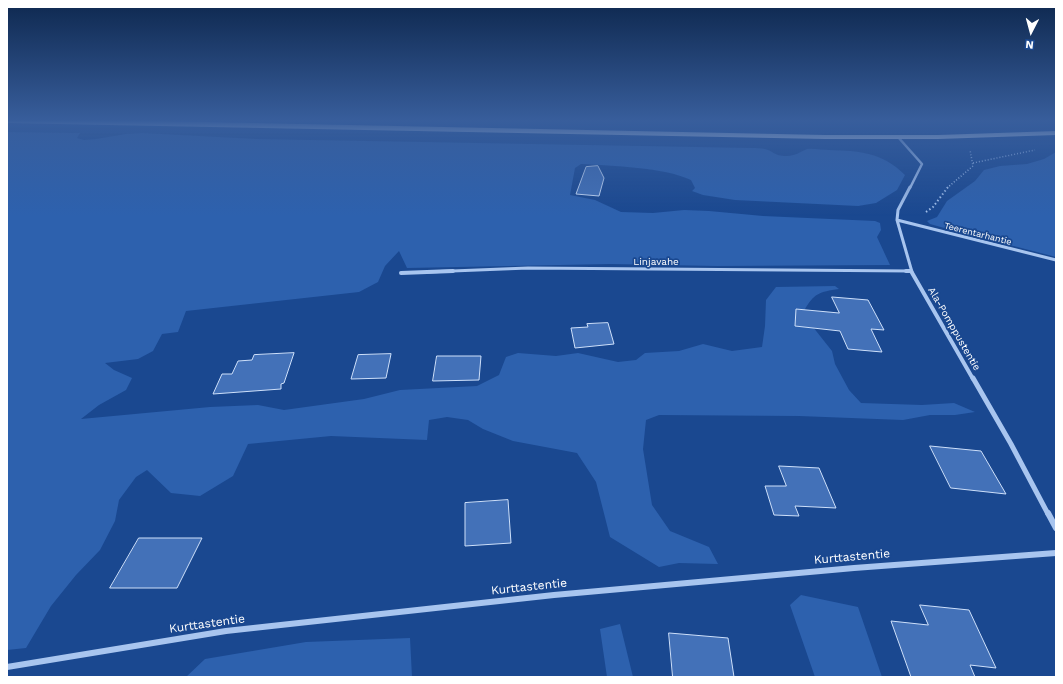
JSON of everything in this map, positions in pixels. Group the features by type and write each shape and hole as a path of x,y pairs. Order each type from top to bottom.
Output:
{"street":[{"name":"Ala-Pomppustentie","path":"911,152 922,164 898,210 897,220 911,270 1011,444 1056,528"},
{"name":"Teerentarhantie","path":"897,220 1056,260"},
{"name":"Linjavahe","path":"401,273 528,268 911,270"},
{"name":"Kurttastentie","path":"7,667 226,631 554,595 854,568 1056,553"}],"path":[{"path":"898,210 926,212 933,207 945,189 973,166 971,152"},
{"path":"973,163 1029,152"}],"shaded area":[{"path":"7,152 772,152 779,155 790,156 801,152 859,152 879,157 896,167 905,175 897,190 876,203 858,206 735,200 703,195 692,191 695,188 691,180 666,172 638,168 581,164 575,168 570,195 595,200 621,212 653,213 684,210 763,216 875,221 880,223 881,230 877,237 890,265 717,266 610,264 407,268 399,251 385,266 378,282 359,292 186,311 178,332 162,334 153,351 138,359 105,363 114,370 132,378 126,390 99,405 81,419 210,407 258,405 284,410 364,399 400,390 477,386 499,375 506,357 518,353 556,356 578,353 618,362 636,360 645,353 679,351 703,344 732,351 762,347 765,326 766,300 776,287 835,286 839,289 818,294 811,300 804,311 809,322 832,351 835,364 849,390 861,403 922,405 954,403 975,412 955,415 930,415 903,420 799,416 659,415 646,420 643,449 652,505 670,531 709,547 718,564 679,563 659,567 610,537 596,482 577,453 513,441 483,429 468,420 447,417 429,420 427,440 331,436 248,444 233,476 200,496 171,493 147,470 136,477 119,500 115,521 100,550 76,575 51,606 26,648 7,650"},
{"path":"1056,152 1056,257 930,224 927,221 937,217 947,201 975,181 984,170 1000,166 1027,164 1044,159"},
{"path":"801,595 858,607 882,677 815,677 790,605"},
{"path":"620,624 633,677 607,677 600,629"},
{"path":"410,638 412,677 186,677 205,659 306,642"}],"building":[{"path":"598,166 604,178 599,196 576,194 586,167"},
{"path":"832,297 868,300 884,330 871,329 882,352 848,349 840,331 795,326 796,309 839,313"},
{"path":"608,323 614,344 575,348 571,328 588,327 587,324"},
{"path":"294,353 284,383 281,384 281,389 213,394 222,374 232,374 238,361 252,360 254,355"},
{"path":"391,354 386,378 351,379 358,355"},
{"path":"437,356 481,356 479,380 433,381"},
{"path":"930,446 981,451 1006,494 951,488"},
{"path":"779,466 819,468 836,508 795,506 799,516 774,515 765,486 786,486"},
{"path":"508,500 511,543 465,546 465,503"},
{"path":"139,538 202,538 177,588 110,588"},
{"path":"920,605 969,610 996,668 970,665 975,677 911,677 891,621 928,625"},
{"path":"669,633 728,638 734,677 673,677"}]}
